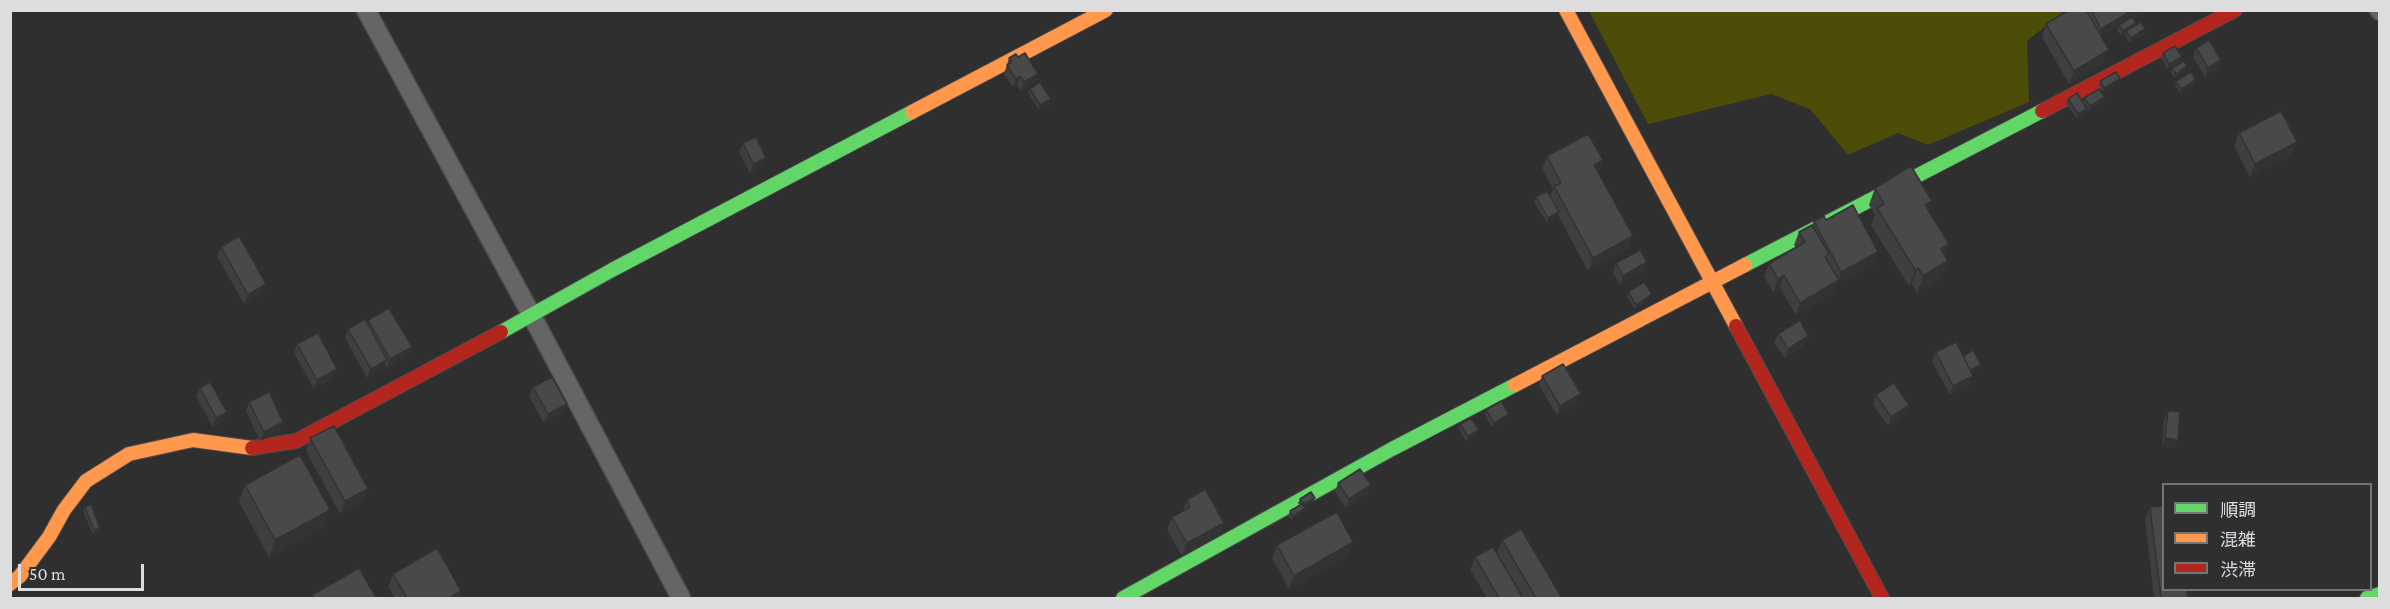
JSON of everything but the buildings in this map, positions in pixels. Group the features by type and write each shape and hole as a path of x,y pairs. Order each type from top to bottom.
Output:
{"street":[{"path":"366,10 532,316 681,598"},
{"path":"10,584 20,576 49,537 64,510 86,481 129,454 193,440 251,448 297,441 532,316 623,264 1106,10"},
{"path":"1566,10 1710,282 1882,598"},
{"path":"1124,598 1392,448 2235,10"},
{"path":"2367,598 2379,594"}],"shaded area":[{"path":"1589,11 2064,11 2027,41 2029,102 1928,145 1898,133 1848,155 1810,109 1771,94 1648,124"}],"traffic: fast":[{"path":"1745,265 2042,111"},
{"path":"501,332 612,270 912,112"},
{"path":"1123,598 1392,449 1515,385"},
{"path":"2367,598 2380,594"}],"traffic: slow":[{"path":"912,112 1106,10"},
{"path":"1566,10 1736,326"},
{"path":"1515,385 1745,265"},
{"path":"10,584 20,576 49,537 64,510 86,481 129,454 193,440 252,448"}],"traffic: jam":[{"path":"2042,111 2235,10"},
{"path":"1736,326 1882,598"},
{"path":"252,448 296,441 501,332"}]}
